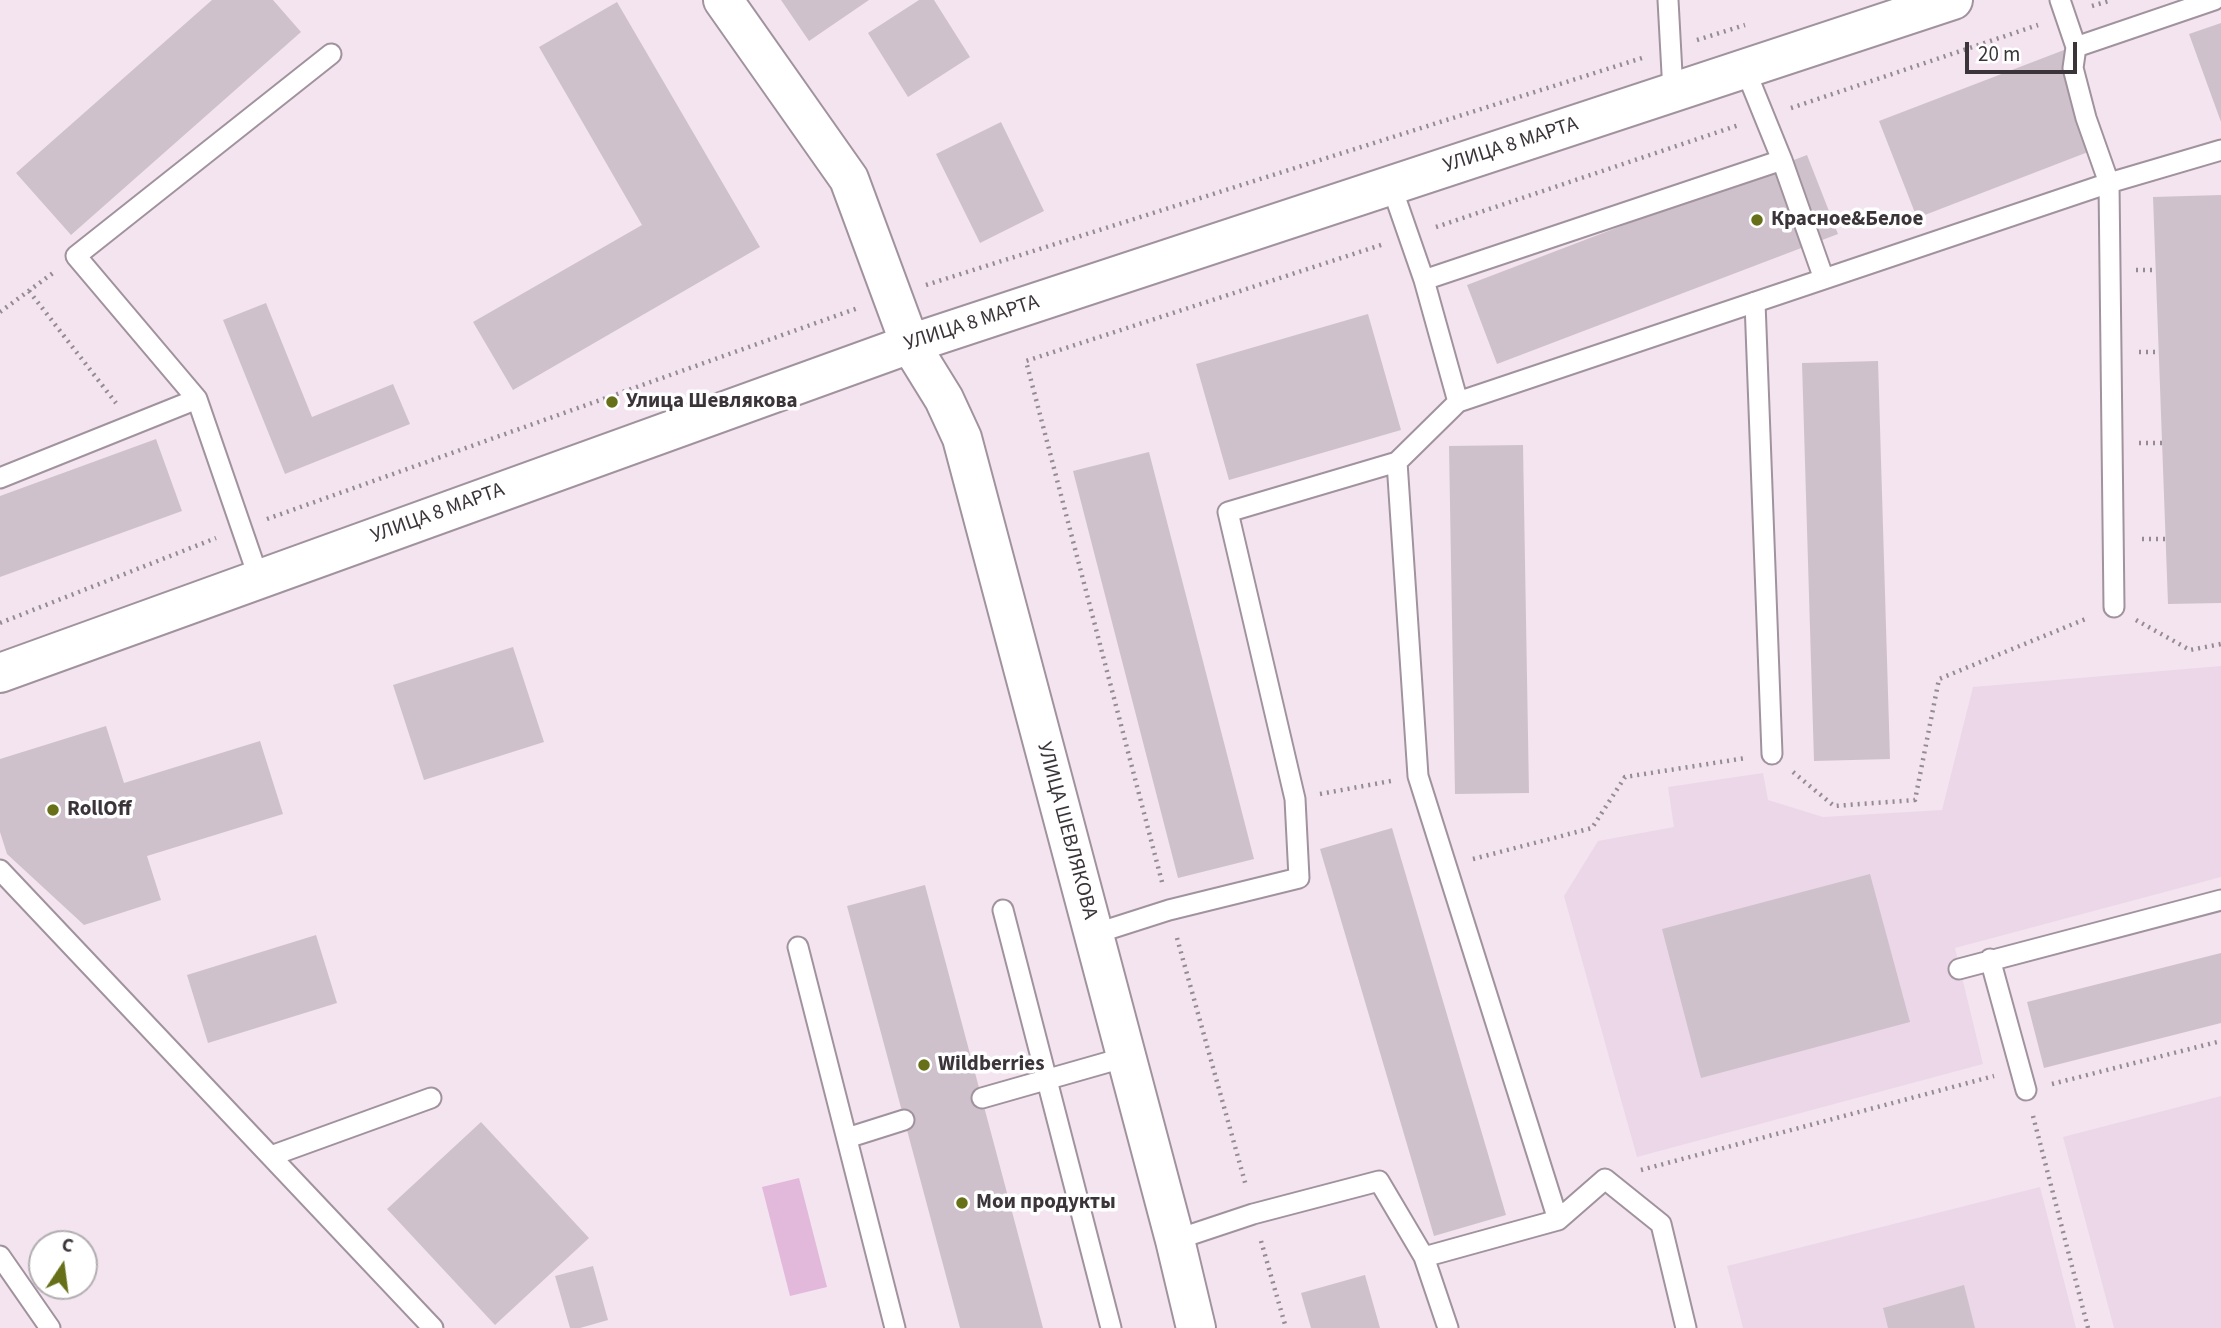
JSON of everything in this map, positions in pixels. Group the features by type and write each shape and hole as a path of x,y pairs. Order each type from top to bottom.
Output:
{"street":[{"name":"УЛИЦА ШЕВЛЯКОВА","path":"723,0 849,179 910,344 944,398 962,438 1196,1328"},
{"name":"УЛИЦА 8 МАРТА","path":"0,673 910,344 1953,0"}],"lane":[{"path":"1668,0 1673,92"},
{"path":"2076,47 2214,0"},
{"path":"2062,8 2076,47 2073,68 2085,118 2109,183 2114,607"},
{"path":"259,579 197,399 76,256 331,54"},
{"path":"1745,69 1782,160 1824,279"},
{"path":"1094,934 1169,910 1299,878 1296,799 1228,512 1397,461 1458,402 2109,183 2221,150"},
{"path":"1424,280 1782,160"},
{"path":"1391,185 1424,280 1458,402"},
{"path":"1755,302 1772,754"},
{"path":"0,478 197,399"},
{"path":"1397,461 1418,776 1558,1220"},
{"path":"0,870 433,1328"},
{"path":"1959,969 2221,900"},
{"path":"1003,909 1111,1328"},
{"path":"798,947 895,1328"},
{"path":"1990,959 2026,1090"},
{"path":"982,1098 1126,1057"},
{"path":"271,1156 431,1098"},
{"path":"847,1138 904,1121"},
{"path":"1424,1257 1558,1220 1605,1180 1661,1224 1686,1328"},
{"path":"1175,1241 1253,1214 1379,1181 1424,1257 1448,1328"},
{"path":"0,1256 50,1328"}],"path":[{"path":"1286,1328 1169,910 1026,361 1764,117 2062,8 2112,0"},
{"path":"0,623 241,528 892,296 1747,24"},
{"path":"0,312 29,291 133,425"},
{"path":"1446,866 1592,828 1625,777 1772,754 1834,806 1915,800 1939,679 2114,607 2190,650 2221,644"},
{"path":"1296,799 1418,776"},
{"path":"2088,1328 2026,1090 2221,1041"},
{"path":"1605,1180 2019,1070"}],"shaded area":[{"path":"2221,666 2221,877 1955,948 1983,1064 1637,1157 1564,896 1598,841 1674,827 1668,787 1763,773 1768,800 1823,817 1942,810 1973,687"},
{"path":"2221,1096 2221,1328 2114,1328 2063,1137"},
{"path":"799,1178 827,1287 790,1296 762,1187"},
{"path":"2040,1187 2076,1328 1743,1328 1727,1266"}],"building":[{"path":"212,0 273,0 301,32 71,235 16,173"},
{"path":"781,0 869,0 809,41"},
{"path":"919,0 934,0 970,57 908,97 868,33"},
{"path":"617,2 760,247 513,390 473,322 642,225 539,47"},
{"path":"2221,23 2221,122 2189,34"},
{"path":"2064,50 2101,147 1917,218 1879,121"},
{"path":"1001,122 1044,211 980,243 936,154"},
{"path":"1807,155 1838,234 1497,364 1467,285"},
{"path":"2221,195 2221,603 2168,604 2153,197"},
{"path":"266,303 312,417 393,384 410,424 285,474 223,320"},
{"path":"1368,314 1401,430 1229,480 1196,364"},
{"path":"1878,361 1890,759 1814,761 1802,363"},
{"path":"156,439 182,511 0,577 0,496"},
{"path":"1523,445 1529,793 1455,794 1449,446"},
{"path":"1149,452 1254,859 1178,878 1073,471"},
{"path":"513,647 544,742 424,780 393,685"},
{"path":"106,726 124,783 260,741 283,814 147,856 161,900 84,925 7,854 0,832 0,759"},
{"path":"1392,828 1506,1215 1434,1236 1320,849"},
{"path":"1870,874 1910,1022 1701,1078 1662,929"},
{"path":"925,885 1043,1328 960,1328 847,906"},
{"path":"316,935 337,1003 208,1043 187,975"},
{"path":"2221,953 2221,1023 2044,1068 2027,1002"},
{"path":"481,1122 589,1238 495,1325 387,1209"},
{"path":"593,1266 608,1320 570,1328 555,1276"},
{"path":"1365,1275 1380,1328 1311,1328 1301,1293"},
{"path":"1964,1285 1975,1328 1888,1328 1883,1308"}],"place":[{"name":"Красное&Белое","path":"1757,220"},
{"name":"Улица Шевлякова","path":"612,402"},
{"name":"RollOff","path":"53,810"},
{"name":"Wildberries","path":"924,1065"},
{"name":"Мои продукты","path":"962,1203"}]}
